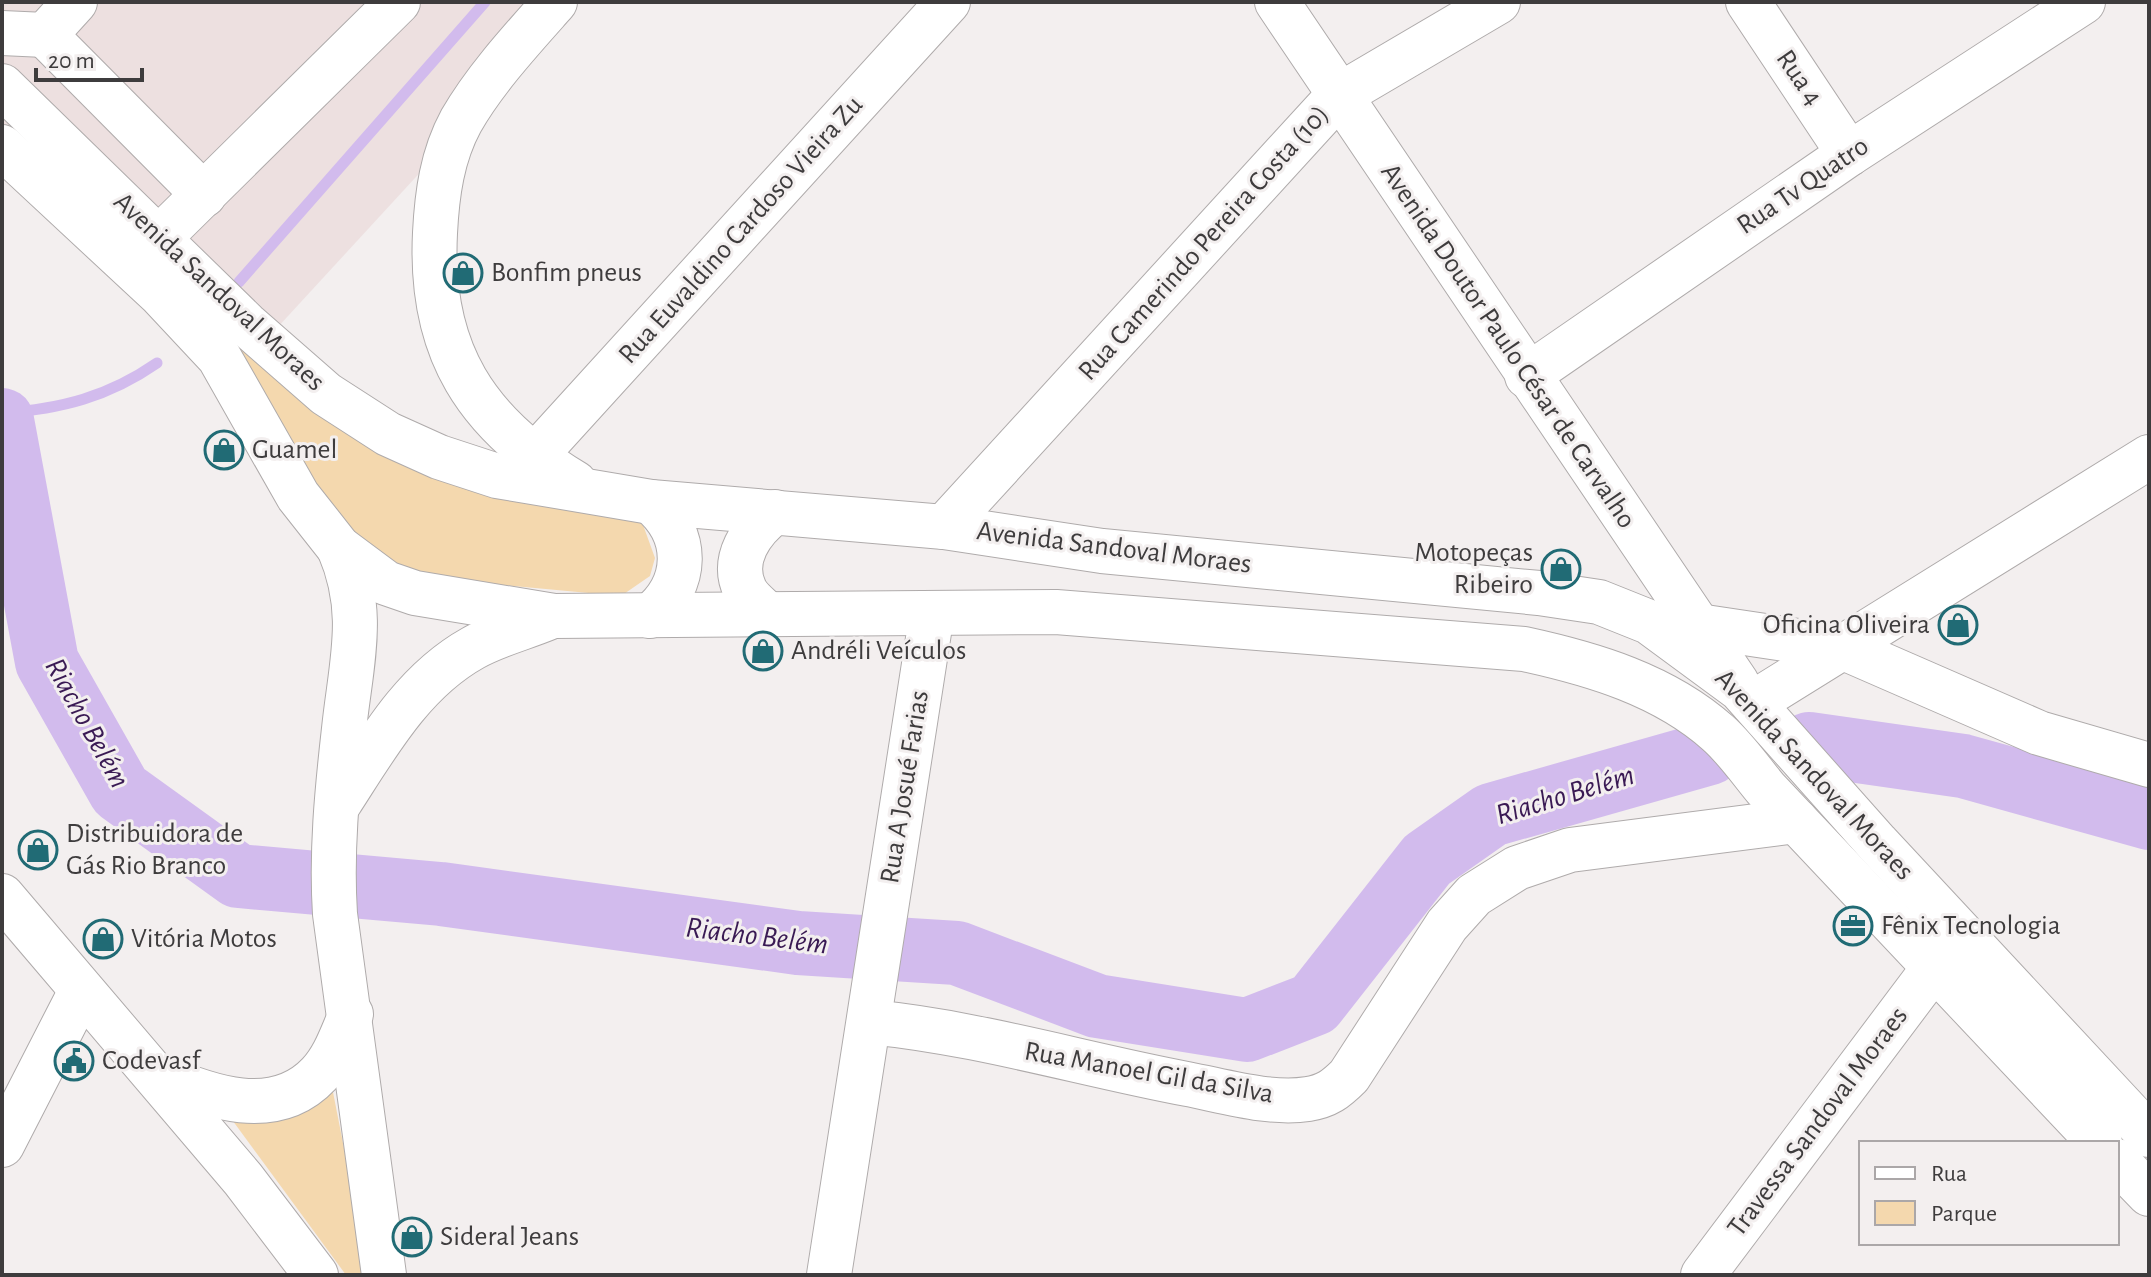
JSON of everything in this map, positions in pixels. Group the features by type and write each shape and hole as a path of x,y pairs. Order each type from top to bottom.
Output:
{"main road":[{"path":"45,35 75,2"},
{"path":"156,249 204,195 398,2"},
{"path":"555,2 474,100 460,123 439,182 433,285 451,353 468,384 496,421 533,458 589,491"},
{"name":"Rua Euvaldino Cardoso Vieira Zu","path":"533,458 948,2"},
{"name":"Avenida Doutor Paulo César de Carvalho","path":"1277,2 1527,376 1756,706"},
{"name":"Rua Camerindo Pereira Costa (10)","path":"944,527 1338,96 1498,2"},
{"name":"Rua 4","path":"1748,2 1849,154"},
{"name":"Rua Tv Quatro","path":"1527,376 1849,154 2083,2"},
{"path":"2,33 45,35 204,195"},
{"name":"Avenida Sandoval Moraes","path":"2,86 156,249 298,496 339,548 386,583 415,593 554,616 1056,612 1524,649 1584,662 1646,686 1719,733 1933,969 2098,1141"},
{"name":"Avenida Sandoval Moraes","path":"2,147 156,249 326,394 388,434 439,457 497,476 651,502 944,527 1102,551 1599,602 1649,622 1756,706 1830,785 1877,843 2149,1135"},
{"path":"153,147 145,191 156,249"},
{"path":"1756,706 2149,457"},
{"path":"650,616 663,605 673,589 682,560 666,514 651,502"},
{"path":"767,614 745,592 741,576 744,546 755,526 775,512"},
{"path":"339,548 351,576 358,619 336,807 332,859 335,914 351,1014 384,1275"},
{"name":"Rua A Josué Farias","path":"871,1003 932,613"},
{"path":"336,807 385,734 431,676 476,646 554,616"},
{"path":"1698,626 1844,648 2039,733 2149,765"},
{"name":"Rua Manoel Gil da Silva","path":"871,1003 962,1035 1064,1060 1215,1089 1305,1099 1330,1094 1349,1076 1447,925 1474,895 1517,868 1570,850 1796,821"},
{"path":"2,896 243,1179 316,1275"},
{"name":"Travessa Sandoval Moraes","path":"1703,1275 1933,969"},
{"path":"2,1145 81,991"},
{"path":"836,1273 871,1003"},
{"path":"150,1072 226,1101 261,1101 297,1091 320,1074 335,1051 351,1014"},
{"path":"2119,1163 2149,1194"}],"shaded area":[{"path":"2,2 577,2 242,366 2,143"}],"green space":[{"path":"130,226 331,413 642,522 655,558 650,576 621,596 469,582 414,571 348,540"},
{"path":"331,1082 369,1275 346,1275 230,1117"}],"waterway":[{"path":"239,282 485,2"},
{"path":"2,413 44,408 102,393 157,363"},
{"name":"Riacho Belém","path":"2,420 47,662 120,791 238,876 441,894 798,943 957,953 1097,1006 1247,1030 1314,1004 1427,860 1491,815 1710,753"},
{"name":"Riacho Belém","path":"1809,744 1963,766 2149,818"}],"place":[{"name":"Bonfim pneus","path":"463,273"},
{"name":"Guamel","path":"224,450"},
{"name":"Motopeças Ribeiro","path":"1561,569"},
{"name":"Oficina Oliveira","path":"1958,625"},
{"name":"Andréli Veículos","path":"763,651"},
{"name":"Distribuidora de Gás Rio Branco","path":"38,850"},
{"name":"Fênix Tecnologia","path":"1853,926"},
{"name":"Vitória Motos","path":"103,939"},
{"name":"Codevasf","path":"74,1061"},
{"name":"Sideral Jeans","path":"412,1237"}]}
